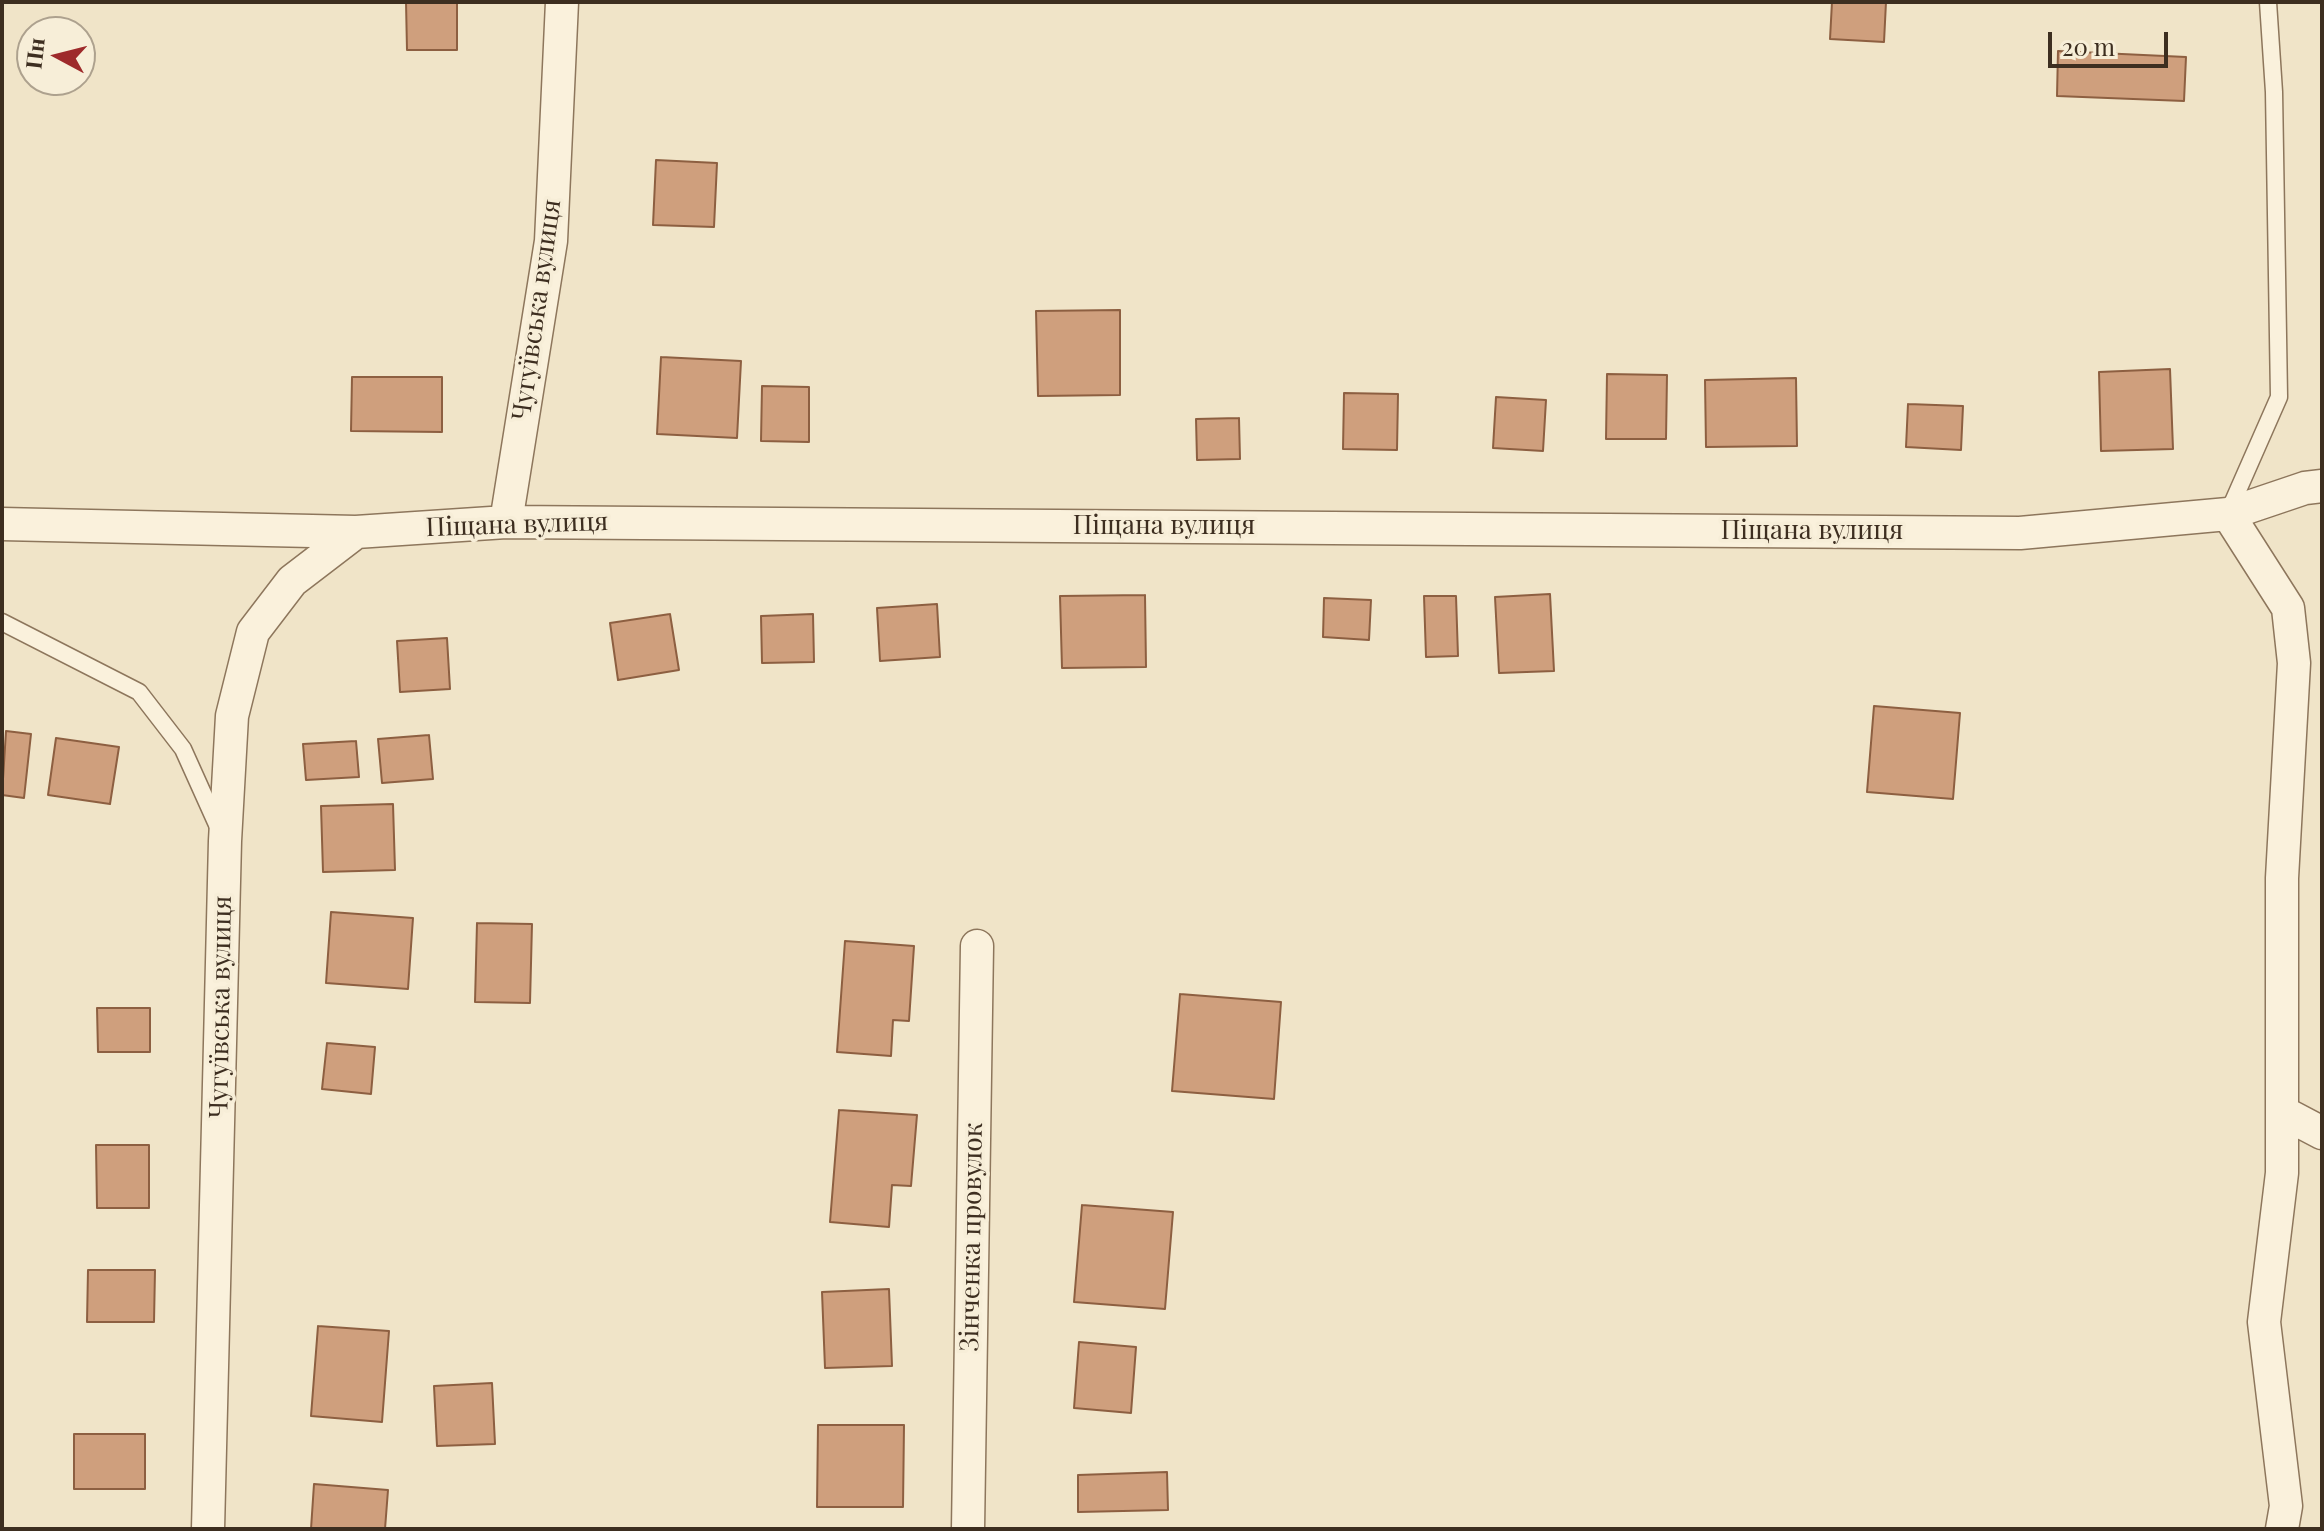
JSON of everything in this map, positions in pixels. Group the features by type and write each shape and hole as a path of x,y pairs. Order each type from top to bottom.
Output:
{"street":[{"name":"Чугуївська вулиця","path":"506,522 551,241 562,2"},
{"name":"Піщана вулиця","path":"2,524 356,532 506,522 2020,533 2228,514 2305,488 2322,486"},
{"path":"2228,514 2288,608 2294,663 2282,878 2282,1173 2264,1322 2286,1506 2282,1529"},
{"name":"Чугуївська вулиця","path":"208,1529 225,841 232,716 253,632 292,581 356,532"},
{"name":"Зінченка провулок","path":"968,1529 977,946"},
{"path":"2282,1112 2322,1133"}],"lane":[{"path":"2228,514 2279,397 2274,92 2268,2"},
{"path":"2,622 139,692 183,749 225,841"}],"building":[{"path":"406,2 457,2 457,50 407,50"},
{"path":"1832,2 1886,2 1884,42 1830,39"},
{"path":"2058,51 2186,57 2184,101 2057,96"},
{"path":"656,160 717,163 714,227 653,225"},
{"path":"1120,310 1120,395 1038,396 1036,311"},
{"path":"661,357 741,361 737,438 657,434"},
{"path":"2170,369 2173,449 2101,451 2099,372"},
{"path":"1607,374 1667,375 1666,439 1606,439"},
{"path":"352,377 442,377 442,432 351,431"},
{"path":"1796,378 1797,446 1706,447 1705,380"},
{"path":"762,386 809,387 809,442 761,441"},
{"path":"1344,393 1398,394 1397,450 1343,449"},
{"path":"1496,397 1546,400 1543,451 1493,448"},
{"path":"1908,404 1963,406 1961,450 1906,447"},
{"path":"1239,418 1240,459 1197,460 1196,419"},
{"path":"1550,594 1554,671 1499,673 1495,597"},
{"path":"1145,595 1146,667 1062,668 1060,596"},
{"path":"1424,596 1456,596 1458,656 1426,657"},
{"path":"1324,598 1371,600 1369,640 1323,637"},
{"path":"937,604 940,657 880,661 877,608"},
{"path":"670,614 679,670 618,680 610,623"},
{"path":"813,614 814,662 762,663 761,616"},
{"path":"447,638 450,689 400,692 397,641"},
{"path":"1874,706 1960,713 1953,799 1867,792"},
{"path":"6,731 31,734 24,798 2,795"},
{"path":"429,735 433,779 382,783 378,739"},
{"path":"56,738 119,747 110,804 48,795"},
{"path":"356,741 359,777 306,780 303,744"},
{"path":"393,804 395,870 323,872 321,806"},
{"path":"331,912 413,918 408,989 326,983"},
{"path":"477,923 532,924 530,1003 475,1002"},
{"path":"845,941 914,946 909,1021 893,1020 891,1056 837,1052"},
{"path":"1180,994 1281,1002 1274,1099 1172,1091"},
{"path":"97,1008 150,1008 150,1052 98,1052"},
{"path":"327,1043 375,1047 371,1094 322,1089"},
{"path":"839,1110 917,1115 911,1186 892,1185 889,1227 830,1222"},
{"path":"96,1145 149,1145 149,1208 97,1208"},
{"path":"1082,1205 1173,1212 1165,1309 1074,1302"},
{"path":"88,1270 155,1270 154,1322 87,1322"},
{"path":"889,1289 892,1366 825,1368 822,1292"},
{"path":"318,1326 389,1331 382,1422 311,1416"},
{"path":"1079,1342 1136,1347 1131,1413 1074,1408"},
{"path":"492,1383 495,1444 437,1446 434,1386"},
{"path":"818,1425 904,1425 903,1507 817,1507"},
{"path":"74,1434 145,1434 145,1489 74,1489"},
{"path":"1167,1472 1168,1510 1078,1512 1078,1475"},
{"path":"314,1484 388,1490 385,1529 311,1529"}]}
